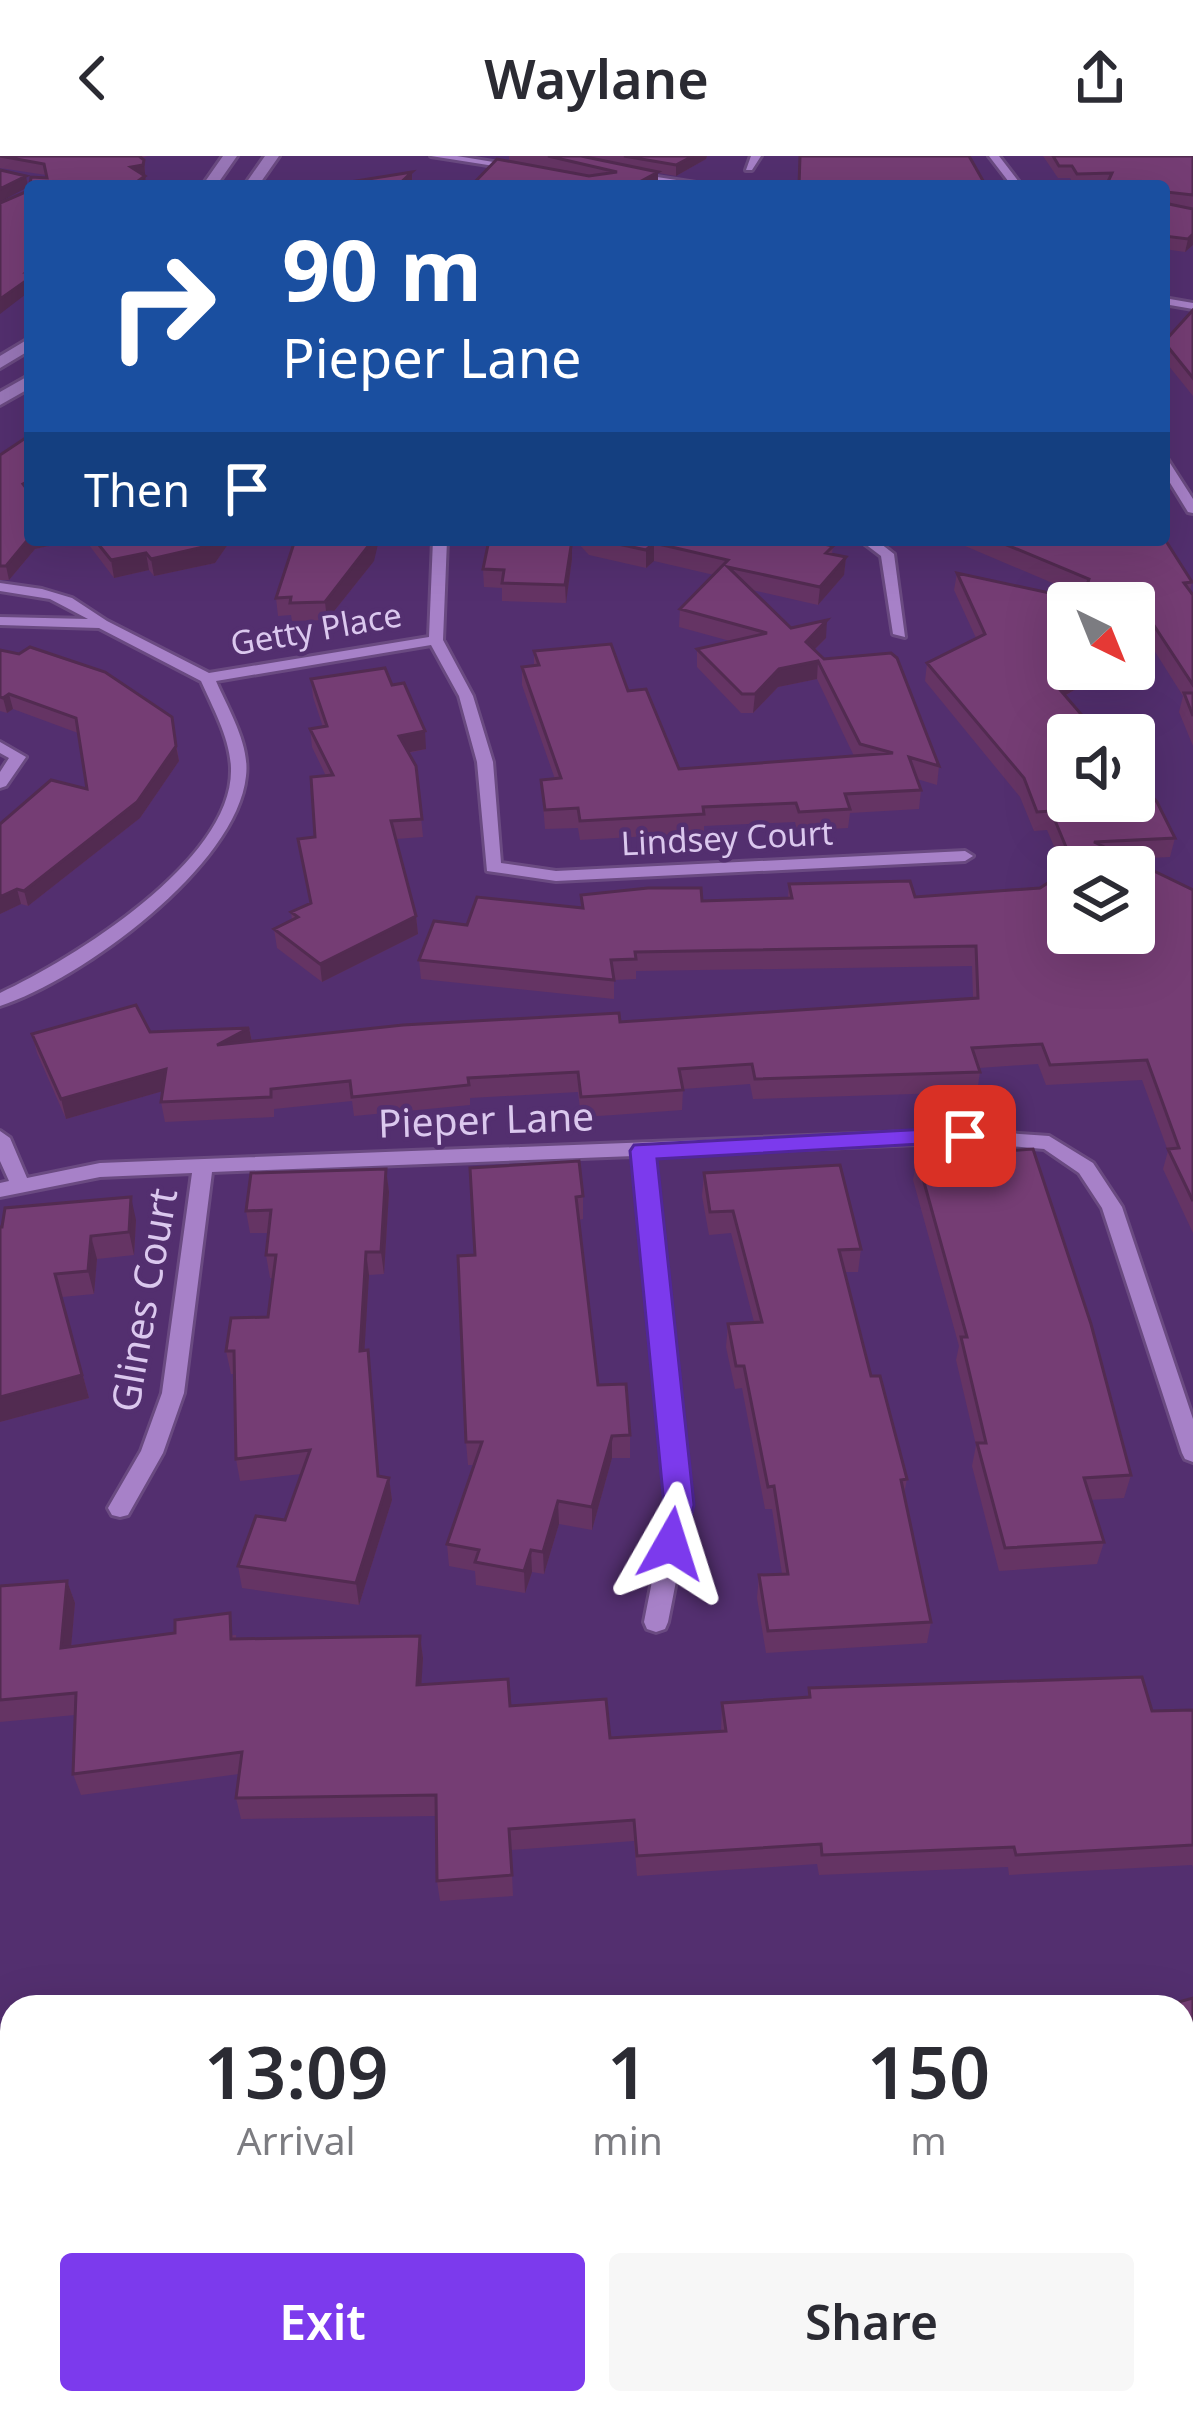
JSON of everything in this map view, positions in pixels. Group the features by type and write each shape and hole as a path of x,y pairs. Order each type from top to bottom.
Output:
{"street":[{"path":"436,156 541,172"},
{"path":"749,168 756,156"},
{"path":"994,156 1012,180"},
{"path":"619,173 660,180"},
{"path":"1170,472 1193,508"},
{"path":"436,640 440,546"},
{"path":"876,546 887,554 900,634"},
{"path":"0,587 47,594 83,607 102,624 207,678 239,773 220,830 121,932 64,970 0,1000"},
{"path":"7,620 47,594"},
{"path":"7,620 102,624"},
{"name":"Getty Place","path":"207,678 436,640"},
{"name":"Lindsey Court","path":"436,640 466,696 484,762 493,867 556,876 965,856"},
{"path":"0,747 18,757 0,783"},
{"name":"Pieper Lane","path":"10,1187 100,1170 965,1136 1049,1143 1086,1168 1112,1207 1193,1453"},
{"path":"0,1138 10,1187"},
{"path":"643,1151 679,1505 656,1622"},
{"name":"Glines Court","path":"120,1508 152,1453 173,1393 203,1166"}],"building":[{"path":"0,156 139,156 143,165 131,167 145,176 139,180 31,180 47,178 44,164"},
{"path":"548,156 581,156 658,172 643,180 477,180 497,159 589,176 617,172"},
{"path":"624,156 693,156 676,165"},
{"path":"800,156 969,156 983,180 799,180"},
{"path":"1053,156 1193,156 1193,195 1170,192 1170,180 1109,180 1112,173 1077,174 1072,166 1059,166"},
{"path":"0,170 26,176 0,189"},
{"path":"412,172 403,180 362,180"},
{"path":"24,193 24,282 0,299 0,203"},
{"path":"1170,204 1193,209 1193,234 1188,239 1170,237"},
{"path":"1193,310 1193,378 1170,349 1170,335"},
{"path":"24,439 24,544 6,566 0,566 0,455"},
{"path":"100,546 208,546 151,559 146,553 111,560"},
{"path":"293,546 368,546 325,602 290,603 291,597 276,598"},
{"path":"488,546 571,546 565,585 502,583 504,570 483,569"},
{"path":"667,546 833,546 826,553 846,557 820,587 728,567 791,628 827,620 806,642 824,659 891,653 897,658 939,766 909,757 921,790 845,794 850,809 799,812 796,803 703,807 704,814 580,821 578,808 545,810 541,780 561,778 522,667 539,665 534,651 611,644 628,691 646,689 679,769 893,753 860,744 818,661 779,669 755,694 742,694 697,649 767,633 680,609 728,560"},
{"path":"1009,546 1169,546 1192,582 1184,583 1193,595 1193,685 1155,627 1155,582 1088,582"},
{"path":"957,573 1047,592 1047,690 1060,690 1081,714 1047,714 1047,811 1037,812 1024,778 927,663 985,634"},
{"path":"30,647 105,672 172,717 176,746 137,802 24,891 17,889 0,897 0,824 51,780 87,789 76,718 9,694 0,697 0,650 19,654"},
{"path":"385,668 392,685 404,683 425,731 399,736 416,766 422,819 391,821 416,916 320,964 274,929 298,917 291,912 311,903 298,839 315,837 311,777 333,775 310,729 327,726 311,679"},
{"path":"1184,693 1193,693 1193,716"},
{"path":"1155,800 1175,838 1094,842 1102,846 1066,846 1056,822 1155,822"},
{"path":"1155,872 1193,890 1193,1201 1168,1149 1179,1148 1147,1060 1050,1065 1042,1044 972,1048 980,1072 755,1079 752,1064 679,1069 683,1090 581,1097 578,1072 468,1078 469,1085 352,1097 350,1081 271,1089 271,1097 161,1102 166,1069 61,1099 32,1034 136,1005 150,1032 249,1028 217,1045 403,1025 619,1013 620,1022 978,998 976,946 635,952 636,959 611,960 614,980 419,960 434,921 467,925 477,897 583,908 581,895 648,888 701,888 702,901 792,898 789,884 910,881 915,897 1040,888 1047,884 1047,954 1155,954"},
{"path":"1033,1149 1091,1324 1131,1475 1084,1478 1104,1542 1005,1548 977,1443 986,1443 961,1337 967,1337 917,1157"},
{"path":"579,1161 583,1196 576,1197 598,1385 626,1384 630,1435 612,1436 592,1507 558,1501 543,1552 531,1550 524,1571 475,1562 479,1550 447,1544 482,1442 466,1442 458,1256 475,1255 470,1168"},
{"path":"840,1165 861,1249 839,1250 871,1376 880,1376 907,1479 901,1480 931,1622 768,1631 759,1575 788,1574 774,1486 768,1487 744,1366 736,1366 728,1324 762,1322 733,1211 710,1212 704,1173"},
{"path":"386,1169 381,1252 366,1252 360,1351 368,1350 378,1476 389,1478 356,1583 238,1566 256,1516 285,1520 310,1450 236,1459 234,1351 226,1351 231,1318 268,1317 276,1255 266,1255 271,1210 246,1211 251,1173"},
{"path":"131,1197 129,1232 91,1236 88,1271 55,1274 82,1375 0,1397 0,1227 5,1208"},
{"path":"67,1581 61,1648 175,1633 175,1620 230,1613 231,1639 420,1636 417,1685 508,1679 510,1706 606,1699 610,1738 726,1731 722,1703 810,1697 809,1688 1142,1677 1152,1711 1193,1710 1193,1845 1016,1855 1014,1847 822,1855 821,1844 637,1856 634,1820 509,1829 512,1875 437,1881 436,1795 236,1798 242,1752 73,1774 76,1693 0,1700 0,1586"}],"route":[{"path":"671,1544 679,1505 643,1151 965,1136"}]}
